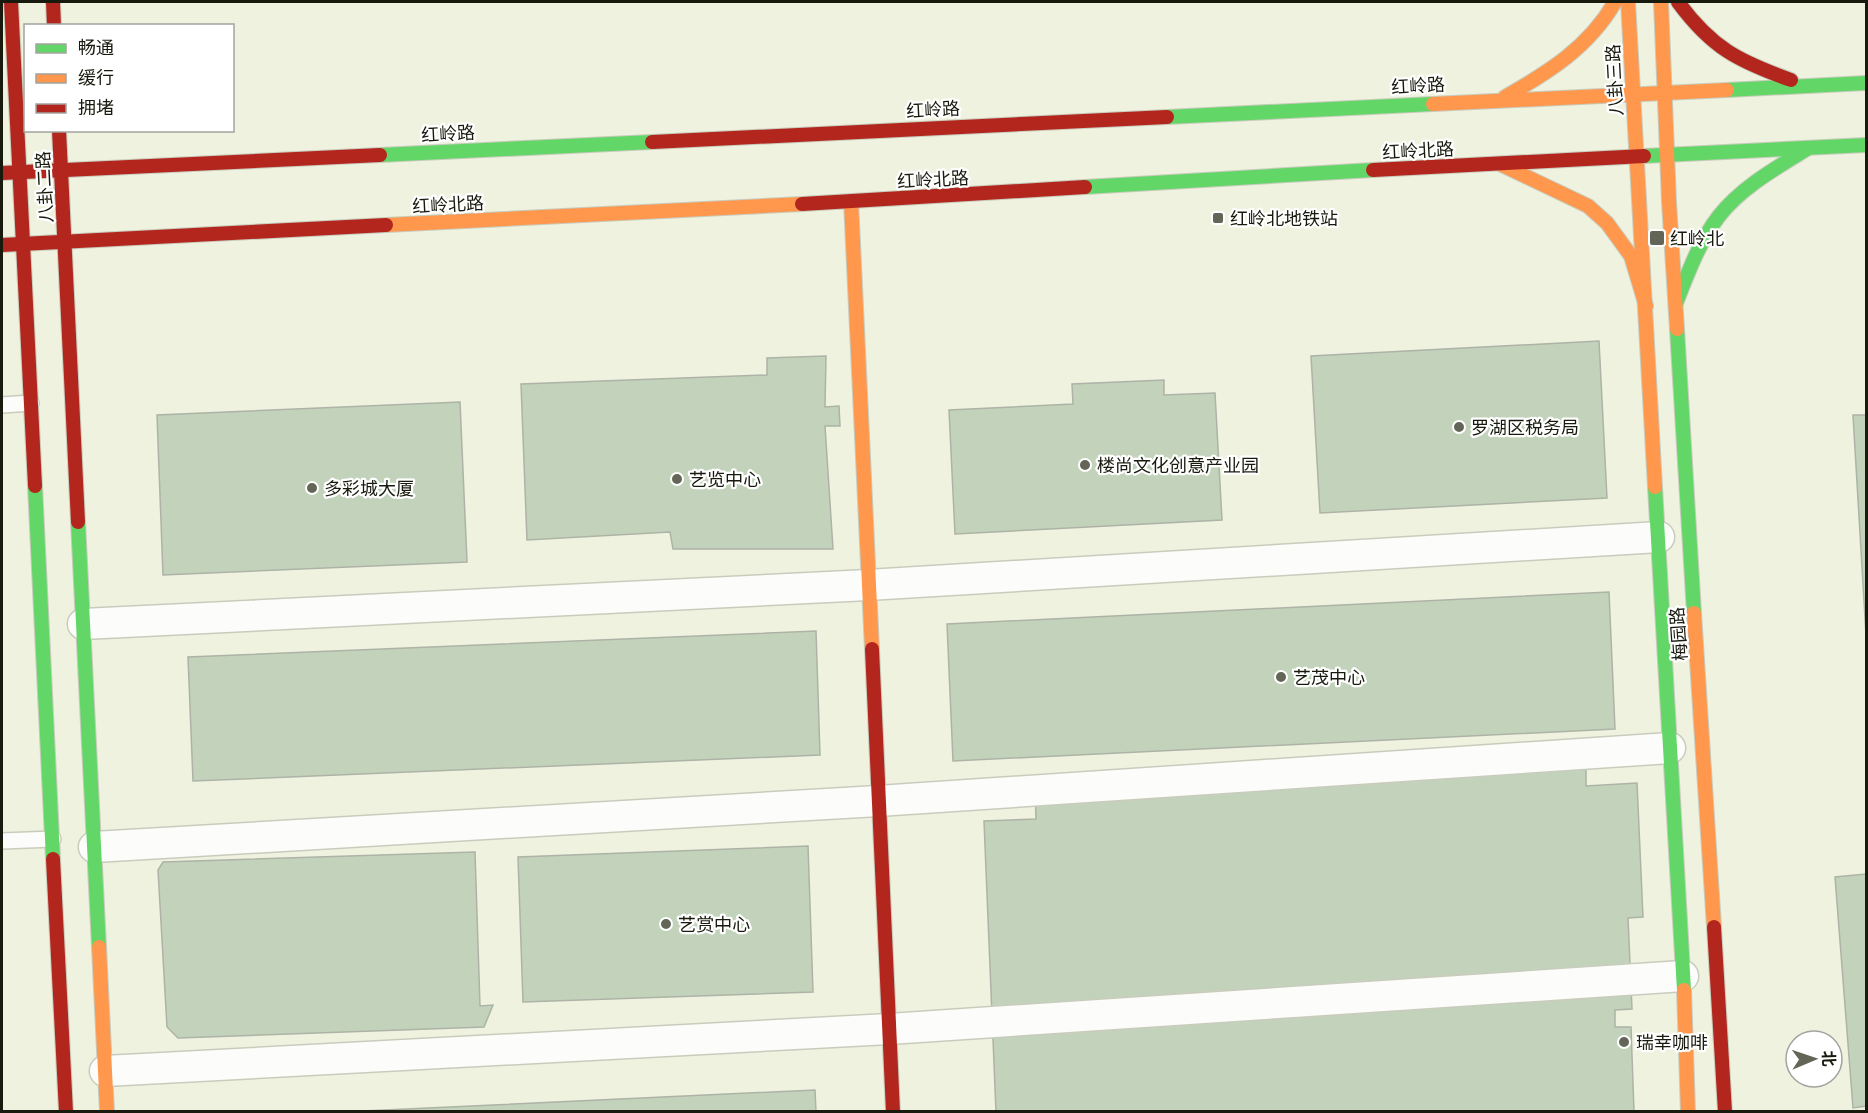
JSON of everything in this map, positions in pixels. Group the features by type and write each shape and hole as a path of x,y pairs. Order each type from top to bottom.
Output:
{"main road":[{"name":"八卦二路","path":"11,2 66,1112"},
{"path":"53,2 54,24"},
{"path":"1502,99 1587,43 1608,17 1615,2"},
{"name":"八卦三路","path":"1628,2 1635,156"},
{"path":"1661,2 1668,154"},
{"path":"1678,2 1712,43 1751,66 1804,85"},
{"name":"红岭路","path":"2,173 1866,82"},
{"name":"八卦二路","path":"59,132 107,1112"},
{"name":"红岭北路","path":"2,246 851,201 1497,163 1866,145"},
{"path":"1676,303 1707,234 1720,214 1776,168 1810,148"},
{"name":"梅园路","path":"1668,154 1669,202 1725,1112"},
{"name":"梅园路","path":"1635,156 1659,537 1683,976 1688,1112"},
{"path":"1497,163 1588,206 1607,223 1631,256 1646,306"},
{"path":"851,201 893,1112"}],"street":[{"path":"83,624 868,585 1659,537"},
{"path":"94,847 878,801 1670,748"},
{"path":"105,1071 889,1029 1683,976"}],"lane":[{"path":"2,405 31,403"},
{"path":"2,841 53,839"}],"building":[{"name":"罗湖区税务局","path":"1599,341 1607,498 1320,513 1311,356"},
{"name":"艺览中心","path":"826,356 825,407 839,406 840,426 825,426 833,549 673,549 670,532 527,540 521,384 767,375 767,358"},
{"name":"楼尚文化创意产业园","path":"1164,380 1164,395 1215,393 1222,520 955,534 949,410 1073,404 1072,384"},
{"name":"多彩城大厦","path":"460,402 467,562 163,575 157,415"},
{"path":"1853,415 1866,415 1866,635"},
{"name":"艺茂中心","path":"1609,592 1615,729 953,761 947,624"},
{"path":"816,631 820,755 193,781 188,657"},
{"path":"1586,758 1586,786 1637,783 1643,917 1628,918 1632,1009 1615,1010 1615,1027 1631,1027 1634,1112 996,1112 984,821 1036,819 1035,786"},
{"name":"艺赏中心","path":"808,846 813,992 523,1002 518,857"},
{"path":"475,852 480,1006 493,1005 484,1027 178,1038 167,1027 158,870 163,862"},
{"path":"1866,874 1866,1106 1853,1108 1835,877"},
{"path":"815,1090 816,1112 340,1112"}],"traffic: fast":[{"path":"1727,90 1866,83"},
{"path":"1167,117 1433,104"},
{"path":"380,155 652,142"},
{"path":"1644,156 1866,145"},
{"path":"1676,303 1700,247 1719,216 1749,187 1807,149"},
{"path":"1085,187 1373,170"},
{"path":"1677,329 1694,613"},
{"path":"35,486 53,859"},
{"path":"1655,487 1684,990"},
{"path":"78,522 99,947"}],"traffic: slow":[{"path":"1505,97 1567,57 1593,32 1615,2"},
{"path":"1628,2 1655,487"},
{"path":"1661,2 1677,329"},
{"path":"1433,104 1727,90"},
{"path":"1502,165 1588,206 1607,223 1631,256 1646,306"},
{"path":"851,201 872,649"},
{"path":"386,225 802,204"},
{"path":"1694,613 1714,927"},
{"path":"99,947 107,1112"},
{"path":"1684,990 1688,1112"}],"traffic: jam":[{"path":"11,2 35,486"},
{"path":"53,2 54,24"},
{"path":"1678,2 1690,18 1727,51 1791,80"},
{"path":"652,142 1167,117"},
{"path":"59,132 78,522"},
{"path":"2,173 380,155"},
{"path":"1373,170 1644,156"},
{"path":"802,204 1085,187"},
{"path":"2,245 386,225"},
{"path":"872,649 893,1112"},
{"path":"53,859 66,1112"},
{"path":"1714,927 1725,1112"}],"place":[{"name":"红岭北地铁站","path":"1218,218"},
{"name":"红岭北","path":"1657,238"},
{"name":"罗湖区税务局","path":"1459,427"},
{"name":"楼尚文化创意产业园","path":"1085,465"},
{"name":"艺览中心","path":"677,479"},
{"name":"多彩城大厦","path":"312,488"},
{"name":"艺茂中心","path":"1281,677"},
{"name":"艺赏中心","path":"666,924"},
{"name":"瑞幸咖啡","path":"1624,1042"}]}
